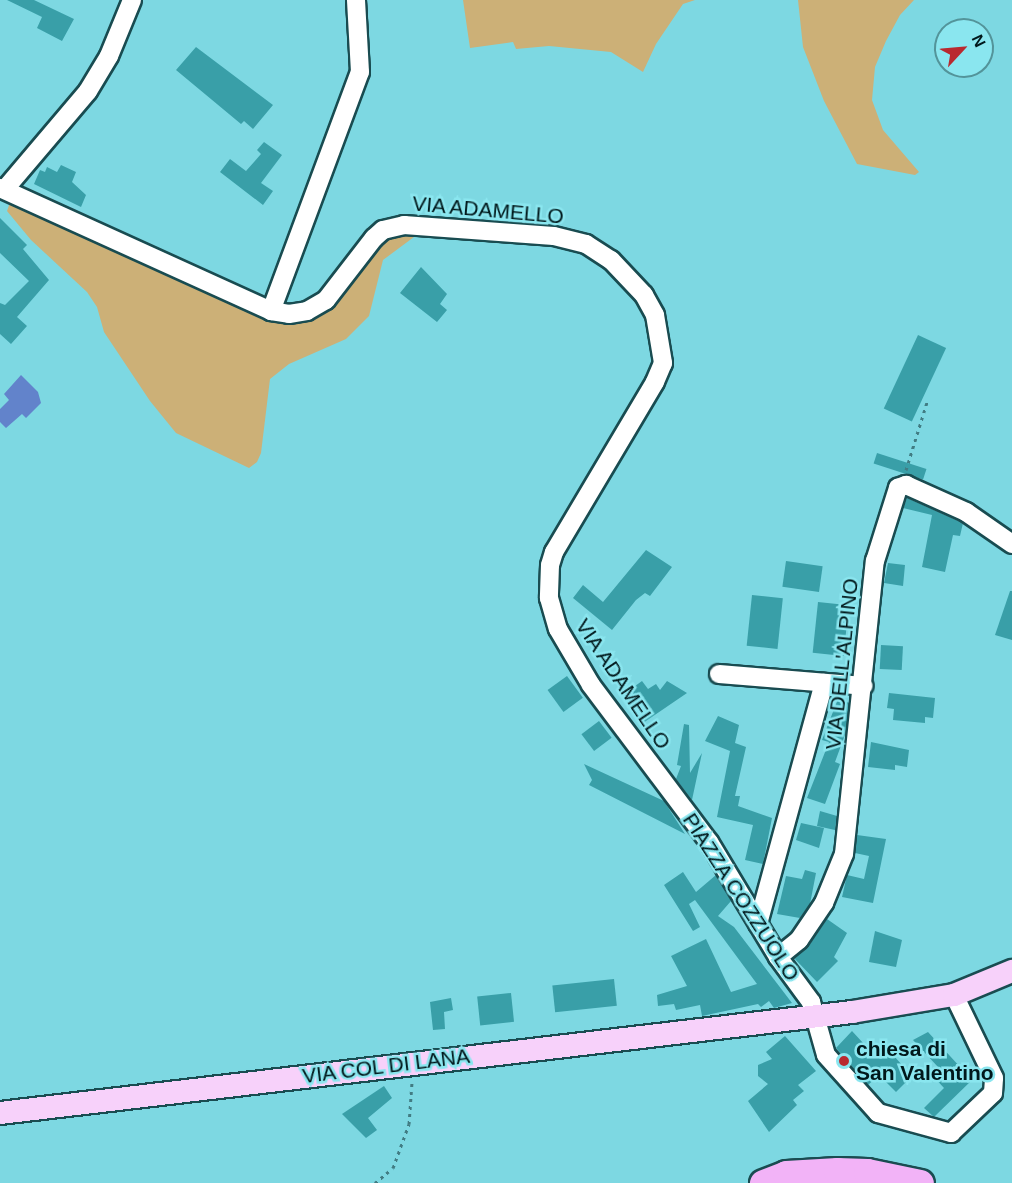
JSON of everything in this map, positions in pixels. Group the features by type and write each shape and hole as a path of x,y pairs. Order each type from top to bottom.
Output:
{"highway":[{"path":"763,1183 786,1174 829,1171 867,1172 920,1183"}],"main road":[{"path":"818,1016 954,995 1012,971"},
{"name":"VIA COL DI LANA","path":"0,1113 414,1062 818,1016"}],"street":[{"path":"2,188 88,91 109,56 132,0"},
{"path":"271,311 360,72 356,0"},
{"name":"VIA ADAMELLO","path":"2,188 271,311 298,314 317,306 334,291 383,230 421,224 572,240 611,260 644,295 660,333 663,363 655,382 555,552 550,564 549,598 558,629 591,685 660,780"},
{"path":"901,486 966,512 1012,544"},
{"name":"VIA DELL'ALPINO","path":"778,957 799,940 824,903 844,854 864,686 875,561 894,496 901,486"},
{"path":"719,674 864,686"},
{"path":"758,924 824,683"},
{"name":"PIAZZA COZZUOLO","path":"660,780 709,842 778,957 818,1016"},
{"path":"818,1016 826,1055 872,1108 883,1116 951,1133 991,1096 995,1082 954,995"}],"path":[{"path":"901,486 927,402"},
{"path":"375,1183 393,1168 409,1124 414,1062"}],"shaded area":[{"path":"463,0 695,0 683,4 656,44 643,72 611,52 549,46 516,49 513,42 470,48"},
{"path":"798,0 914,0 900,15 875,67 872,100 883,130 919,172 915,175 857,164 824,101 803,47"},
{"path":"14,191 194,273 302,313 368,248 405,226 418,234 383,260 369,316 346,339 289,364 270,379 261,453 257,462 249,468 176,433 150,401 104,332 97,307 87,292 31,240 7,211"}],"water":[{"path":"21,375 38,392 41,403 26,418 22,414 6,428 0,422 0,409 9,400 4,394"}],"building":[{"path":"7,0 34,0 74,19 62,41 37,28 42,17"},
{"path":"196,47 273,105 253,129 244,121 241,124 176,70"},
{"path":"264,142 282,155 261,183 273,191 263,205 220,172 230,159 246,171 261,154 257,150"},
{"path":"61,165 76,172 72,182 86,195 81,207 34,184 40,170 45,172 47,167 57,172"},
{"path":"0,218 27,245 23,249 49,280 17,317 27,326 11,344 0,334 0,303 5,305 29,281 0,253"},
{"path":"421,267 447,294 440,304 447,310 437,322 400,293"},
{"path":"918,335 946,348 912,422 884,408"},
{"path":"877,453 926,469 923,480 874,463"},
{"path":"907,498 963,523 960,536 953,535 945,572 922,567 932,515 903,508"},
{"path":"646,550 672,567 650,596 645,593 636,600 612,630 573,598 583,585 603,602"},
{"path":"786,561 823,566 819,592 782,587"},
{"path":"888,563 905,565 903,586 884,583"},
{"path":"1010,591 1012,591 1012,640 995,635"},
{"path":"752,595 783,598 777,649 747,646"},
{"path":"818,602 849,605 843,656 813,653"},
{"path":"881,645 903,646 902,670 880,669"},
{"path":"567,676 583,698 563,712 548,690"},
{"path":"642,681 648,689 656,684 660,690 667,681 687,693 643,723 624,694"},
{"path":"889,693 935,698 933,718 925,717 925,723 893,720 894,709 887,708"},
{"path":"838,699 849,703 846,732 835,762 840,764 825,804 807,798 829,742 822,740"},
{"path":"718,716 739,725 735,743 746,747 735,796 740,796 738,806 772,818 763,864 745,860 753,825 717,817 730,751 705,741"},
{"path":"599,721 612,738 594,751 581,734"},
{"path":"684,724 689,725 690,773 702,753 692,800 676,779 681,766 677,765"},
{"path":"871,742 909,750 907,767 895,765 895,770 868,767"},
{"path":"584,764 664,801 685,834 589,785 592,780"},
{"path":"820,811 837,816 835,830 817,826"},
{"path":"801,823 824,828 819,848 796,840"},
{"path":"857,835 886,839 873,903 842,897 847,875 864,879 869,856 855,853"},
{"path":"805,870 816,873 810,904 800,918 777,914 786,876 802,879"},
{"path":"683,872 696,892 716,875 731,901 718,916 734,927 792,1003 774,1008 769,1001 761,1007 758,1004 702,1016 700,1005 676,1010 674,1004 658,1006 657,995 687,986 671,956 706,939 731,992 757,984 695,900 689,904 700,927 693,931 664,885"},
{"path":"827,919 847,933 834,957 838,961 817,982 794,958 808,947"},
{"path":"875,931 902,940 896,967 869,962"},
{"path":"614,979 617,1006 555,1012 552,985"},
{"path":"511,993 514,1022 480,1025 477,997"},
{"path":"451,998 453,1010 444,1012 445,1029 433,1030 430,1002"},
{"path":"852,1031 875,1056 885,1046 912,1076 896,1092 879,1075 868,1085 836,1048"},
{"path":"928,1032 972,1080 934,1117 924,1108 944,1088 931,1074 938,1067 913,1040"},
{"path":"785,1036 816,1071 798,1085 804,1091 793,1100 797,1105 769,1132 748,1101 768,1084 758,1076 758,1065 772,1059 766,1052"},
{"path":"384,1086 392,1098 368,1118 377,1130 366,1138 342,1114"}],"place":[{"name":"chiesa di San Valentino","path":"844,1061"}]}
